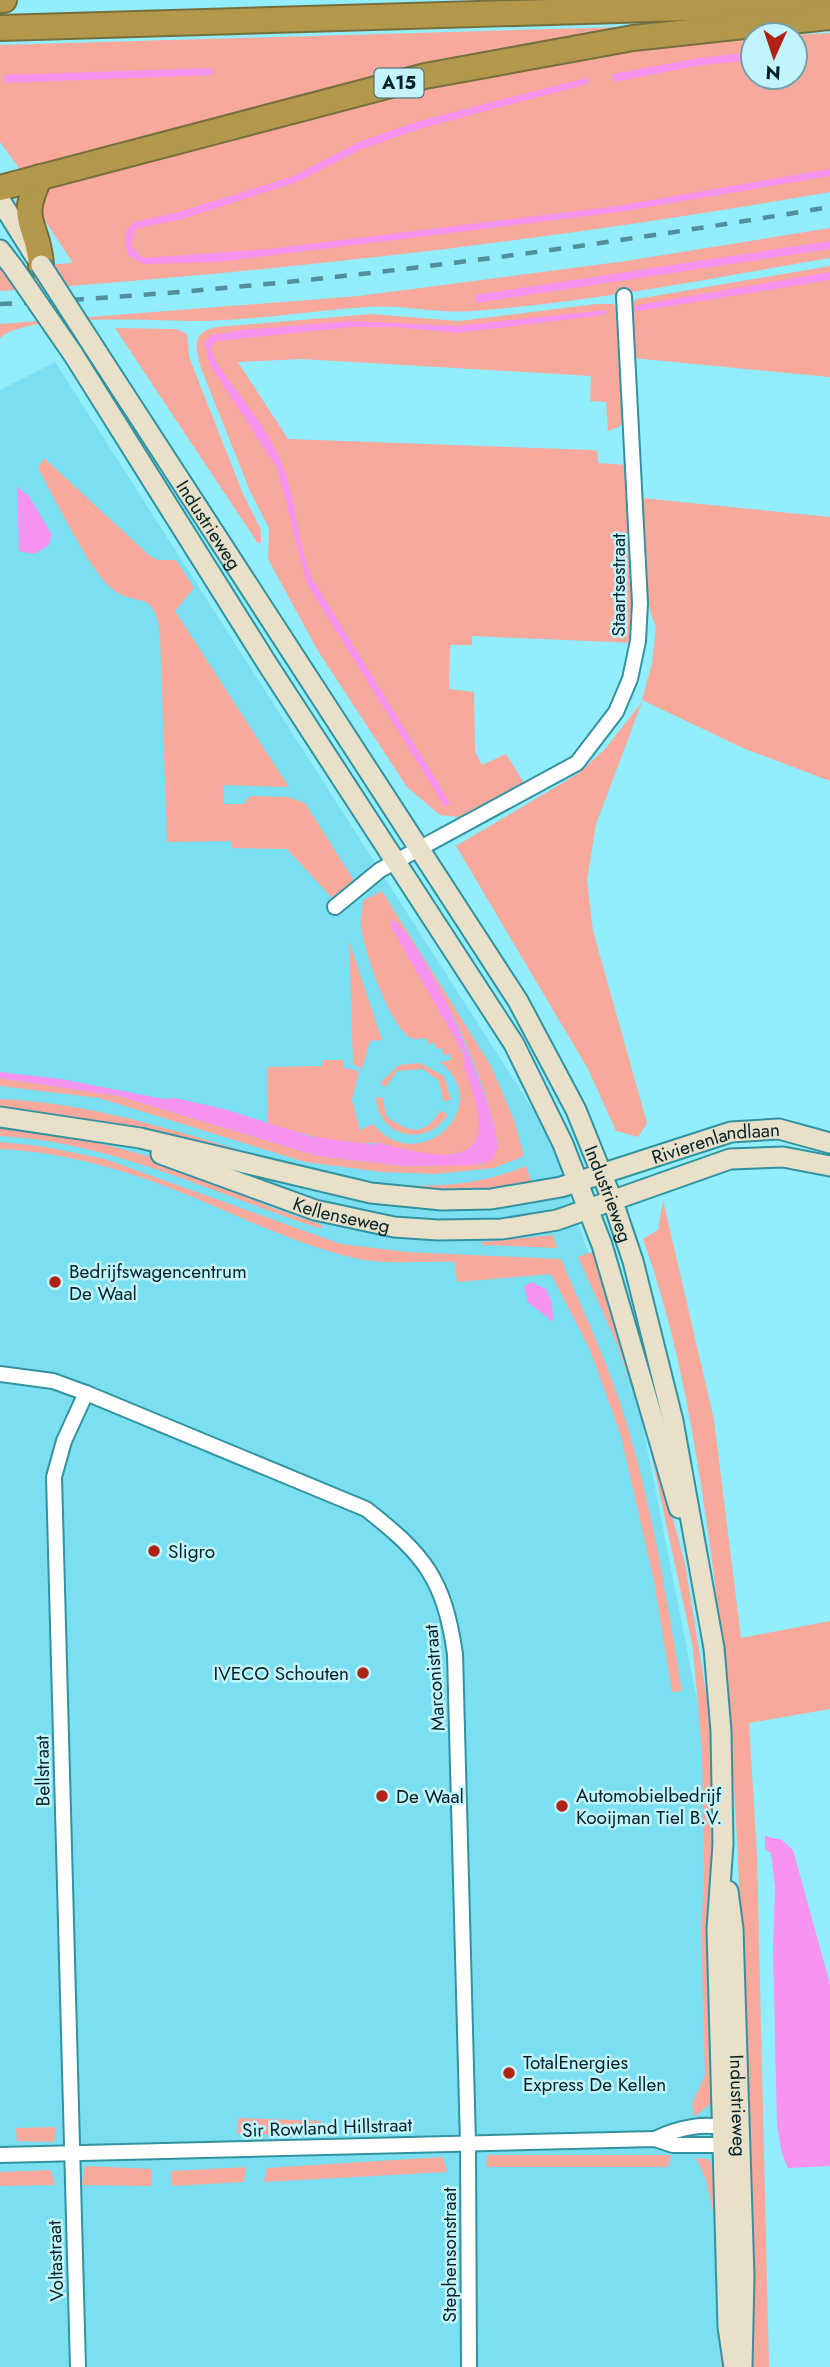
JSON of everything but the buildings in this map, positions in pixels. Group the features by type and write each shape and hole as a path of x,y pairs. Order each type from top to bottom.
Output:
{"highway":[{"path":"0,28 830,4"},
{"name":"A15","path":"0,188 425,76 633,38 830,18"},
{"path":"40,177 27,207 29,222 39,240 41,265"}],"main road":[{"name":"Industrieweg","path":"0,200 518,1001 576,1110 613,1202 644,1299 673,1421 716,1662 721,1731 723,1844 733,1929 728,2136 728,2327 734,2367"},
{"name":"Industrieweg","path":"0,250 73,354 268,664 514,1044 579,1182 610,1269 700,1576"},
{"name":"Kellenseweg","path":"0,1117 140,1138 337,1186 406,1198 491,1199 579,1182 602,1174"},
{"name":"Rivierenlandlaan","path":"602,1174 731,1132 779,1129 830,1143"},
{"name":"Kellenseweg","path":"104,1134 315,1210 394,1227 438,1230 502,1228 557,1220 613,1202"},
{"name":"Rivierenlandlaan","path":"613,1202 730,1159 783,1157 830,1166"},
{"name":"Industrieweg","path":"728,2136 745,2329 742,2367"}],"street":[{"name":"Staartsestraat","path":"420,848 577,763 616,712 630,679 638,641 640,603 624,296"},
{"path":"335,907 380,870 420,848"},
{"name":"Marconistraat","path":"0,1374 52,1381 86,1393 366,1509 406,1540 434,1575 449,1614 455,1654 468,2143"},
{"name":"Bellstraat","path":"71,2154 54,1478 64,1441 86,1393"},
{"name":"Sir Rowland Hillstraat","path":"0,2155 655,2139 673,2130 728,2136"},
{"name":"Stephensonstraat","path":"468,2143 469,2367"},
{"name":"Voltastraat","path":"71,2154 78,2367"}],"shaded area":[{"path":"691,25 25,176 0,142 0,45"},
{"path":"830,33 830,192 623,225 416,252 209,274 0,291 0,268 73,263 38,210 47,190 66,183 406,94 578,59 665,47 739,39 739,91 809,91 809,34"},
{"path":"739,54 739,61 701,65 614,82 612,74"},
{"path":"212,68 213,75 5,83 4,75"},
{"path":"586,78 589,81 587,84 422,128 362,149 297,182 182,219 135,229 131,246 143,258 269,249 617,206 830,169 830,176 619,212 217,262 143,264 128,255 125,245 126,231 134,222 179,212 294,176 359,142 419,121"},
{"path":"830,228 830,258 563,302 460,312 380,306 215,321 63,321 36,324 0,338 0,324 359,296 626,261"},
{"path":"830,241 830,249 476,303 475,295"},
{"path":"830,266 830,377 633,358 631,304 637,299"},
{"path":"830,272 830,280 633,310 638,305"},
{"path":"613,304 620,310 624,420 619,427 608,431 606,402 590,401 591,376 302,359 238,362 288,439 592,450 597,451 598,463 628,465 635,643 472,636 472,645 450,645 449,689 474,692 475,752 482,765 506,754 524,783 459,817 440,815 407,787 318,651 268,559 269,528 250,491 201,368 197,342 203,333 217,327 371,314 459,321"},
{"path":"606,310 607,314 596,316 457,333 396,327 351,327 217,341 210,348 216,362 277,452 288,480 304,553 313,580 440,786 450,804 445,807 307,584 277,468 210,365 204,343 212,335 241,330 351,321 457,326"},
{"path":"115,328 176,329 187,334 189,357 243,494 261,530 261,543 257,542"},
{"path":"55,362 549,1135 639,1407 703,1731 727,2367 0,2367 0,390"},
{"path":"44,458 150,556 158,560 176,560 194,588 175,611 289,787 223,785 224,804 244,804 250,796 288,797 305,803 353,879 351,885 333,899 287,849 232,848 232,841 167,842 160,634 157,619 148,604 111,588 92,565 38,468"},
{"path":"17,487 29,496 52,535 48,546 34,554 19,551"},
{"path":"642,498 830,517 830,781 743,748 642,700 652,664 656,627 647,602"},
{"path":"642,702 596,824 587,880 593,931 647,1123 638,1137 616,1131 588,1069 456,846 579,773 606,748"},
{"path":"382,891 491,1066 514,1120 524,1156 494,1168 436,1174 382,1172 305,1162 99,1098 0,1086 0,1078 119,1096 318,1156 405,1166 482,1164 498,1142 475,1066 454,1017 428,971 404,932 391,919 391,927 437,1003 470,1072 479,1104 479,1130 469,1148 454,1154 427,1155 382,1143 350,1143 323,1138 268,1124 267,1067 322,1066 323,1060 344,1060 344,1068 359,1071 352,1100 360,1130 373,1124 391,1139 410,1144 429,1140 445,1130 456,1116 460,1098 455,1080 440,1062 451,1060 450,1054 443,1055 442,1048 436,1049 435,1043 428,1044 427,1038 413,1039 403,1031 387,1005 373,970 363,938 361,914 364,900"},
{"path":"391,919 405,932 422,956 473,1063 495,1128 498,1149 491,1161 474,1165 405,1166 318,1156 119,1096 0,1078 0,1072 61,1079 164,1099 175,1098 224,1109 309,1136 375,1145 376,1142 432,1154 452,1154 467,1150 476,1140 478,1122 474,1098 463,1064 463,1053 391,927"},
{"path":"349,941 382,1040 370,1041 362,1069 353,1064"},
{"path":"420,1063 444,1076 451,1100 443,1101 439,1081 423,1069 397,1071 386,1087 380,1083 399,1065"},
{"path":"376,1097 383,1098 386,1116 409,1129 422,1129 434,1120 440,1111 448,1114 439,1125 428,1132 405,1134 385,1121 379,1111"},
{"path":"0,1099 57,1104 113,1115 298,1166 374,1182 451,1185 489,1178 526,1166 533,1186 494,1194 456,1196 380,1189 145,1131 87,1120 0,1110"},
{"path":"0,1128 62,1133 166,1161 270,1207 322,1225 321,1229 123,1159 42,1140 0,1136"},
{"path":"0,1142 40,1146 105,1159 341,1244 408,1252 561,1259 607,1367 631,1438 657,1546 682,1691 672,1692 654,1581 621,1436 590,1350 551,1274 457,1282 455,1262 391,1262 354,1258 293,1239 124,1172 50,1154 0,1149"},
{"path":"663,1200 714,1420 741,1638 830,1621 830,1709 749,1723 757,1855 769,2367 751,2367 738,1867 724,1667 713,1568 687,1402 668,1320 643,1239 658,1230"},
{"path":"553,1235 557,1248 482,1245 482,1242"},
{"path":"601,1249 685,1564 711,1723 717,2099 694,2117 692,2104 705,2075 701,1927 704,1885 702,1753 693,1648 646,1430 617,1344 578,1257"},
{"path":"531,1282 546,1289 552,1303 553,1322 528,1302 524,1287"},
{"path":"765,1836 782,1840 793,1850 830,1984 830,2166 788,2168 782,2154 777,2125 773,1949 775,1888 771,1853 765,1849"},
{"path":"238,2118 322,2121 316,2135 237,2134"},
{"path":"56,2127 54,2142 17,2141 16,2128"},
{"path":"487,2155 671,2155 668,2167 486,2167"},
{"path":"443,2157 447,2172 264,2182 267,2168"},
{"path":"696,2158 708,2159 716,2170 725,2367 721,2367 714,2215 705,2177"},
{"path":"85,2166 152,2169 152,2186 82,2185"},
{"path":"246,2167 244,2182 172,2186 171,2171"},
{"path":"51,2170 55,2185 0,2186 0,2172"}],"railway":[{"path":"0,304 209,289 416,268 624,240 830,207"}],"place":[{"name":"Bedrijfswagencentrum De Waal","path":"55,1282"},
{"name":"Sligro","path":"154,1551"},
{"name":"IVECO Schouten","path":"363,1673"},
{"name":"De Waal","path":"382,1796"},
{"name":"Automobielbedrijf Kooijman Tiel B.V.","path":"562,1806"},
{"name":"TotalEnergies Express De Kellen","path":"509,2073"}]}
